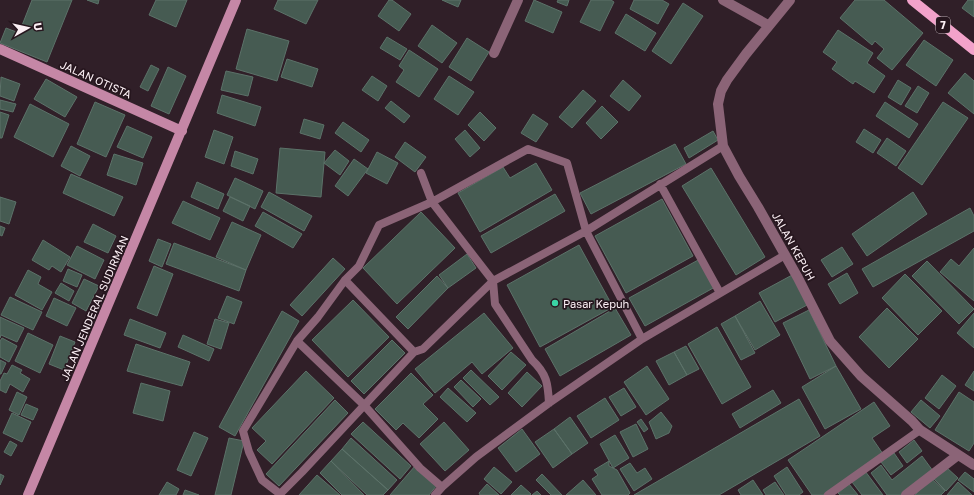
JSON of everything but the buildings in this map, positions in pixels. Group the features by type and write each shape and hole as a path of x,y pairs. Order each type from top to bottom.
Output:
{"main road":[{"name":"JALAN JENDERAL SUDIRMAN","path":"28,495 236,0"},
{"name":"7","path":"912,0 974,50"},
{"name":"JALAN OTISTA","path":"0,49 182,131"}],"street":[{"path":"494,53 518,0"},
{"path":"723,0 768,25"},
{"name":"JALAN KEPUH","path":"790,0 768,25 727,80 721,91 718,104 723,144 739,176 785,255 830,341 860,376 912,421 920,430 974,465"},
{"path":"906,495 958,455"}],"lane":[{"path":"642,339 586,230 567,163 528,149 432,202 379,224 359,266 345,280 298,341 243,431 249,452 262,480 280,495 414,352 422,349 493,281 586,230 723,144"},
{"path":"423,176 432,202 493,281 495,304 532,360 540,368 548,384 549,404"},
{"path":"660,184 720,292"},
{"path":"435,495 476,457 642,339 785,255"},
{"path":"345,280 414,352"},
{"path":"298,341 364,405 420,468 442,487"},
{"path":"828,495 920,430"}],"place":[{"name":"Pasar Kepuh","path":"555,303"}]}
